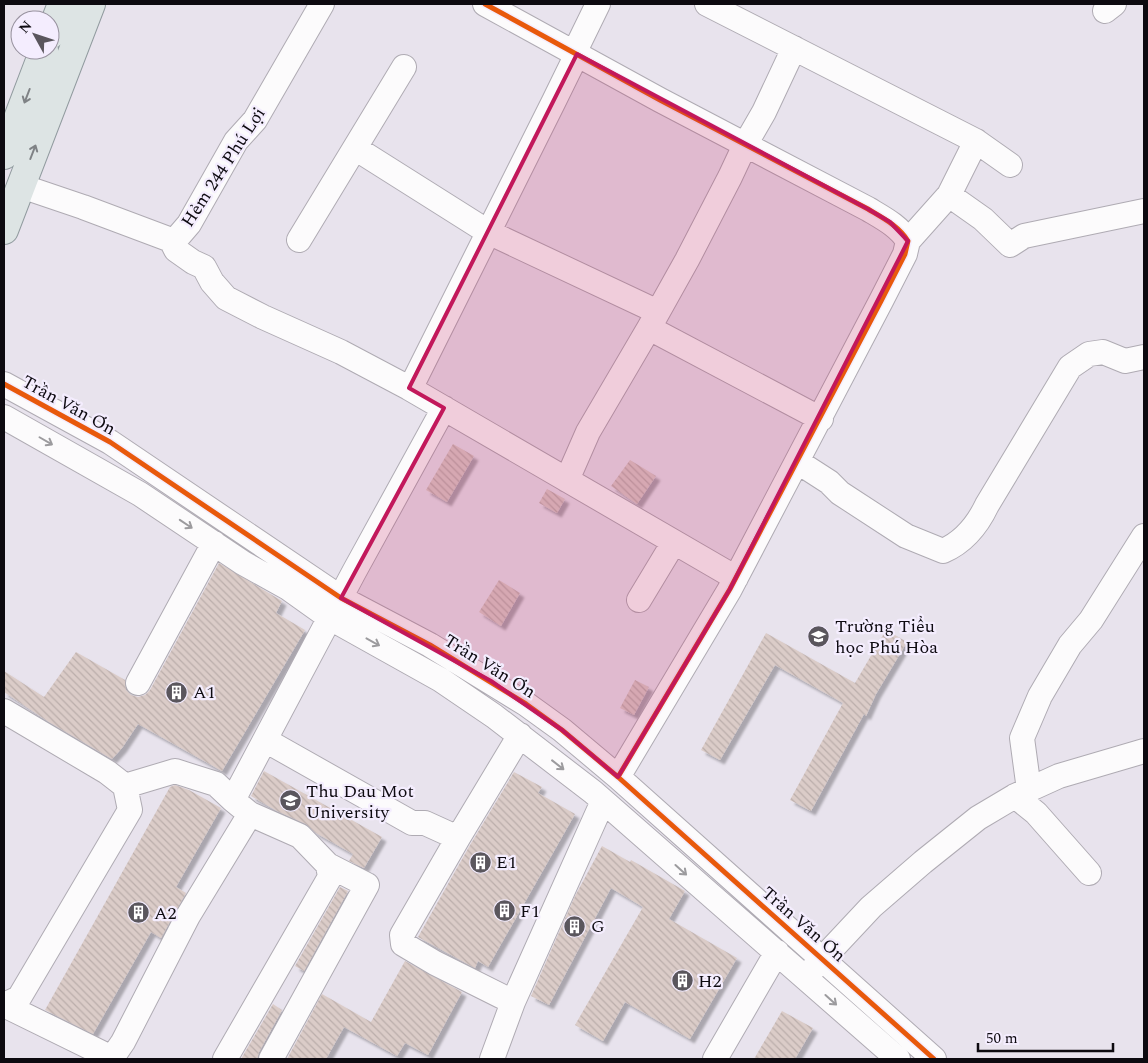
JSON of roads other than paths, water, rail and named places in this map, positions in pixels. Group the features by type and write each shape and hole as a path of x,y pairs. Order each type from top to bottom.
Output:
{"main road":[{"path":"4,230 91,4"},
{"path":"4,155 40,60"}],"street":[{"name":"Hẻm 244 Phú Lợi","path":"21,186 84,207 171,240 177,238 189,224 236,141 255,120 322,4"},
{"path":"485,4 890,222 903,233 908,241"},
{"path":"409,388 577,54 578,45 598,4"},
{"path":"707,4 976,141 1010,165"},
{"path":"567,480 588,432 653,320 730,177 745,145 764,112 794,48"},
{"path":"299,240 404,67"},
{"path":"618,777 736,578 905,254 908,241 950,195 976,141"},
{"path":"355,148 488,232 653,320 821,418"},
{"path":"950,195 983,219 1010,244 1024,236 1144,211"},
{"path":"171,240 176,250 192,262 204,267 212,282 226,298 263,318 341,352 409,388 736,578"},
{"path":"798,462 829,482 840,493 906,536 942,551 954,546 965,538 980,519 1070,367 1088,354 1103,352 1125,360 1144,357"},
{"name":"Trần Văn Ơn","path":"4,384 110,442 335,608 520,735 604,801 806,977 896,1059"},
{"path":"4,1005 113,1059 188,916 242,807 265,740 444,408"},
{"name":"Trần Văn Ơn","path":"4,417 140,494 243,563 288,588 430,645 505,690 562,730 618,777 934,1059"},
{"path":"1089,873 1036,813 1022,793 1022,738 1040,696 1070,646 1091,620 1144,536"},
{"path":"639,600 674,542"},
{"path":"138,683 214,543"},
{"path":"4,711 107,772 125,786 130,810 19,998 4,1005"},
{"path":"513,1002 403,944 402,935 520,735"},
{"path":"265,740 412,823 425,823 458,838"},
{"path":"806,977 871,907 978,818 1022,793 1059,776 1144,751"},
{"path":"125,786 175,771 216,784 242,807 300,836 328,865 366,885 271,1059"},
{"path":"492,1059 513,1002 604,801"},
{"path":"225,1059 330,877 328,865"},
{"path":"715,1059 776,952"}],"place":[{"name":"Trường Tiểu học Phú Hòa","path":"819,636"},
{"name":"A1","path":"177,692"},
{"name":"Thu Dau Mot University","path":"290,801"},
{"name":"E1","path":"480,862"},
{"name":"F1","path":"504,911"},
{"name":"A2","path":"138,913"},
{"name":"G","path":"575,926"},
{"name":"H2","path":"682,981"}]}
